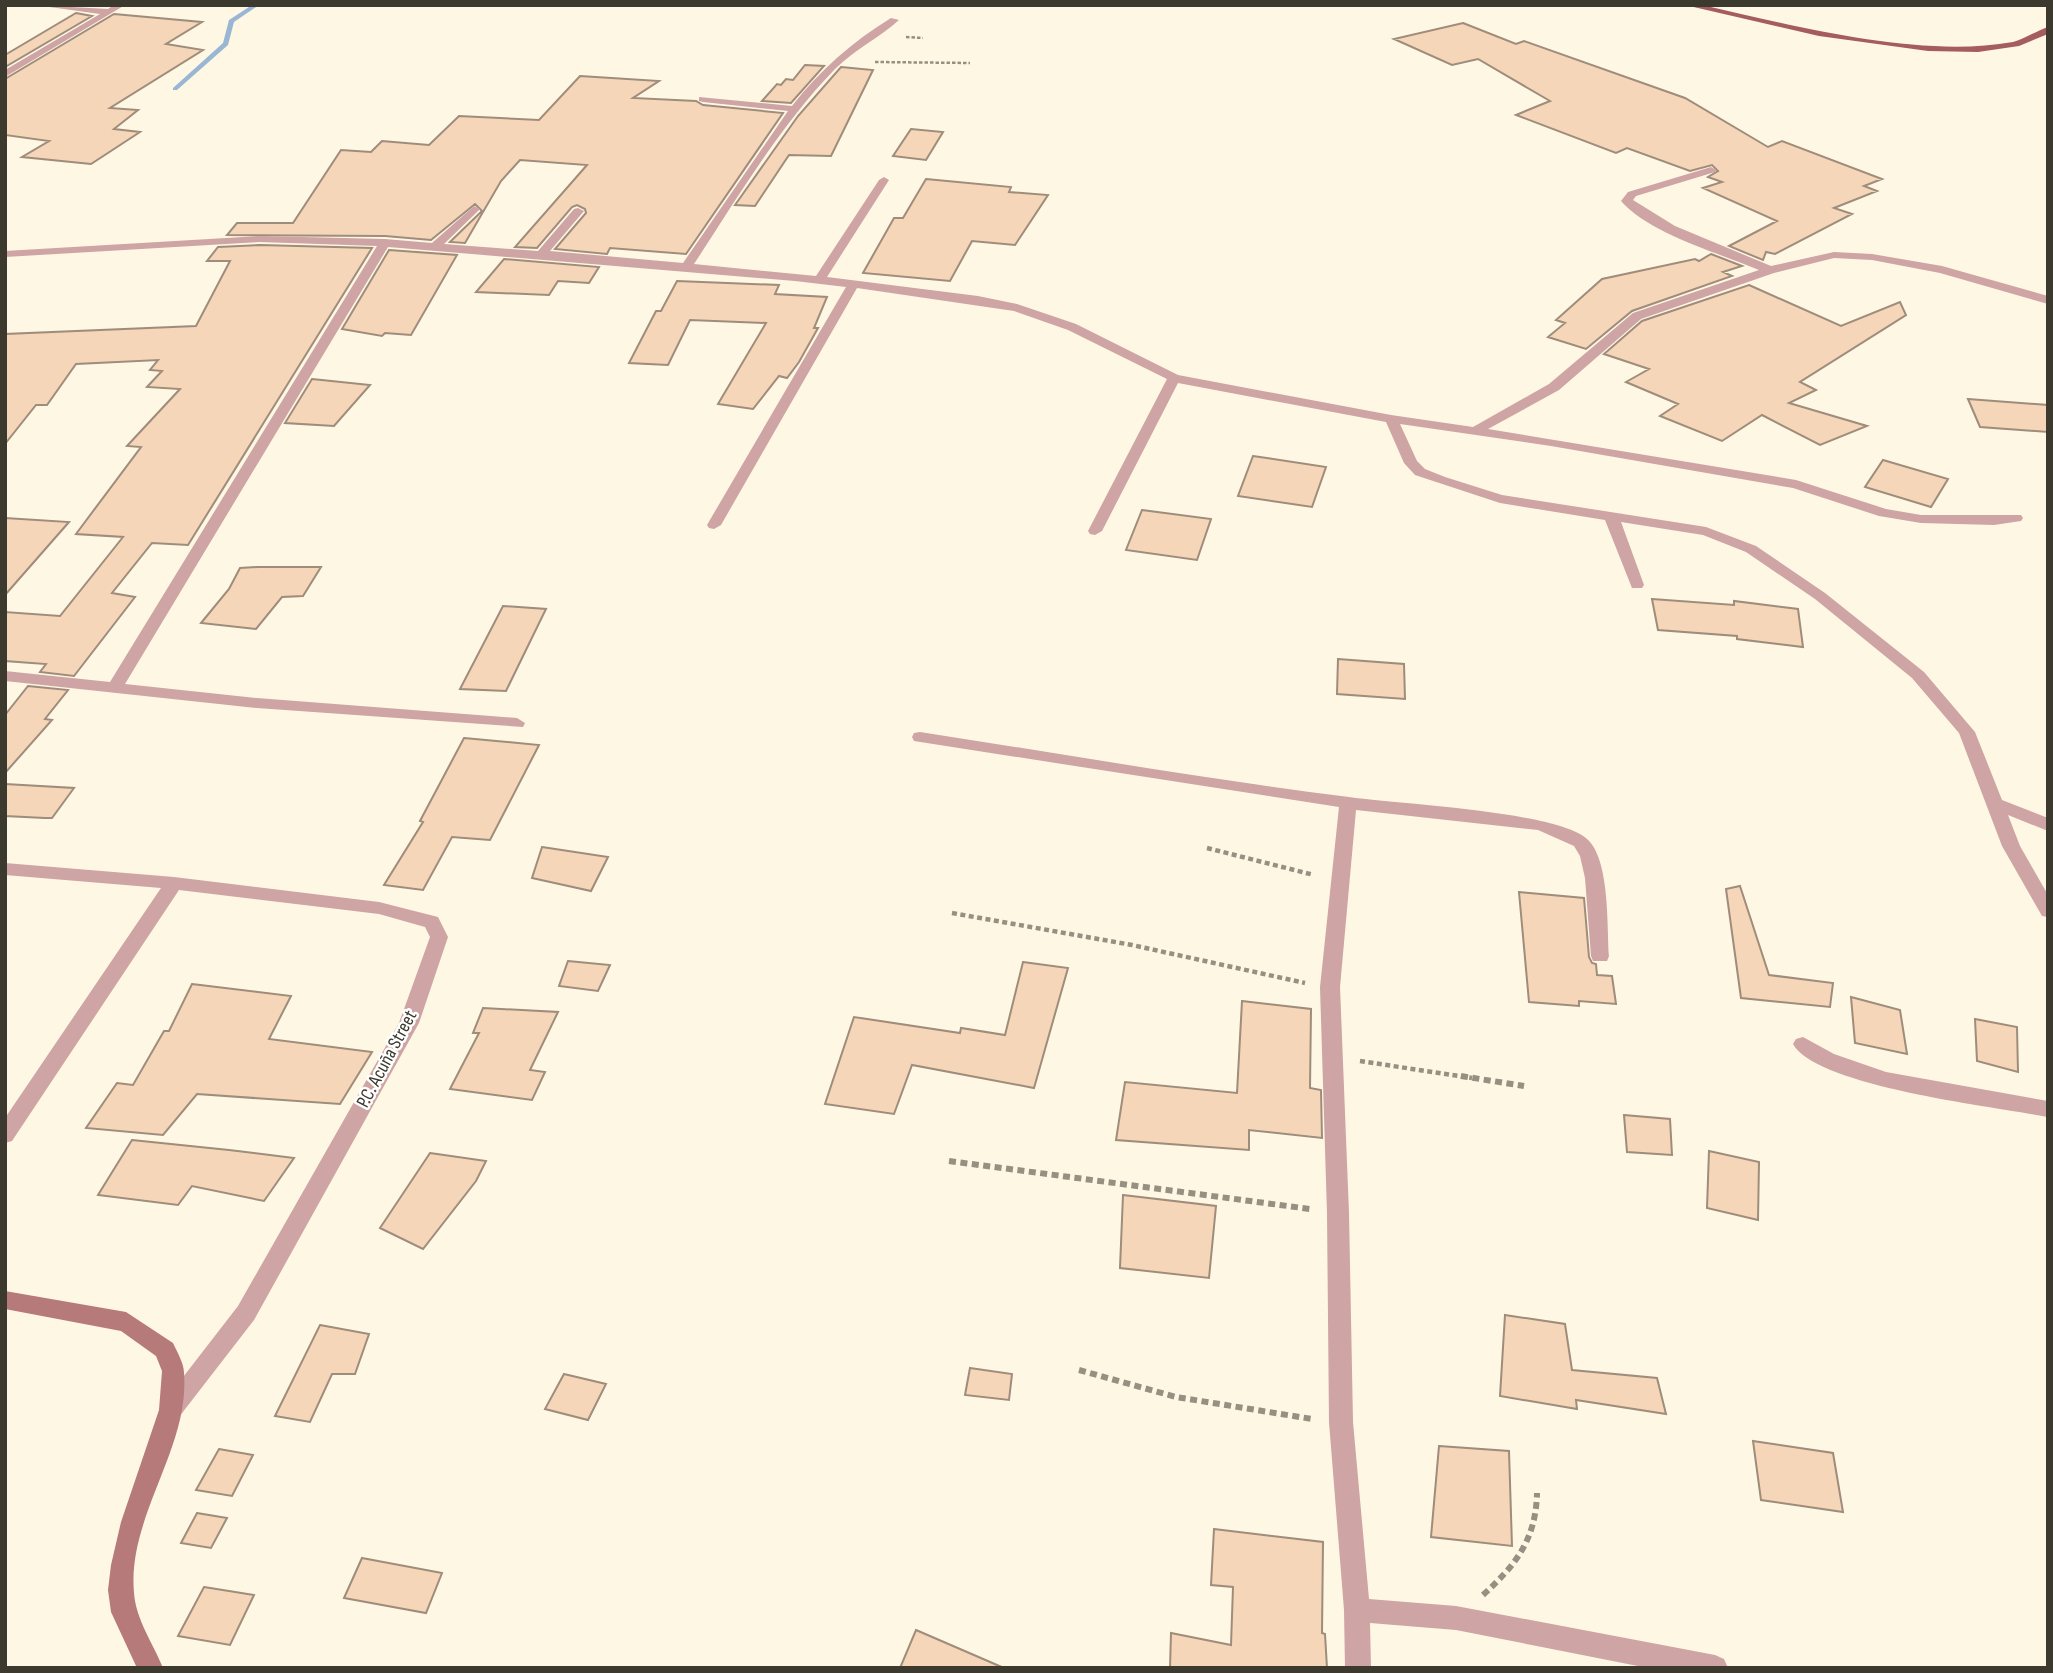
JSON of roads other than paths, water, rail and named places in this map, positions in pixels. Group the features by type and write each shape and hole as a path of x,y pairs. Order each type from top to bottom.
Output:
{"main road":[{"path":"1689,5 1826,35 1903,46 1982,47 2031,39 2048,30"}],"street":[{"path":"39,5 110,12"},
{"path":"5,74 121,5"},
{"path":"686,267 794,109 835,61 867,34 894,20"},
{"path":"703,99 794,109"},
{"path":"1710,170 1632,194 1627,201 1638,211 1770,270"},
{"path":"819,280 884,180"},
{"path":"435,246 474,209"},
{"path":"542,253 578,211"},
{"path":"5,254 260,239 385,242 542,253 819,280 978,300 1017,308 1072,327 1174,378 1391,419 1551,442 1796,484 1884,513 1921,519 1994,521 2016,518"},
{"path":"116,685 385,242"},
{"path":"1473,432 1554,387 1637,316 1770,270 1834,256 1872,257 1942,270 2048,300"},
{"path":"714,525 854,284"},
{"path":"1095,531 1174,378"},
{"path":"1391,419 1411,463 1420,472 1464,490 1500,499 1612,519 1683,527 1730,540 1751,549 1820,596 1918,675 1967,732 2011,846 2048,911"},
{"path":"1612,519 1637,585"},
{"path":"5,676 116,685 257,703 517,723"},
{"path":"919,737 1348,803 1541,825 1580,842 1589,855 1594,878 1600,956"},
{"path":"1348,803 1330,987 1335,1057 1341,1422 1357,1610 1358,1668"},
{"path":"1994,803 2048,824"},
{"name":"P.C. Acuña Street","path":"5,869 174,883 408,913 432,922 439,937 409,1023 259,1289 218,1352 171,1410"},
{"path":"5,1135 174,883"},
{"path":"1803,1044 1840,1067 1877,1077 2048,1109"},
{"path":"5,1300 126,1322 148,1335 165,1350 173,1371 171,1410 134,1522 122,1577 124,1612 150,1668"},
{"path":"1357,1610 1455,1618 1715,1668"}],"waterway":[{"path":"175,89 226,44 231,21 256,5"}]}
